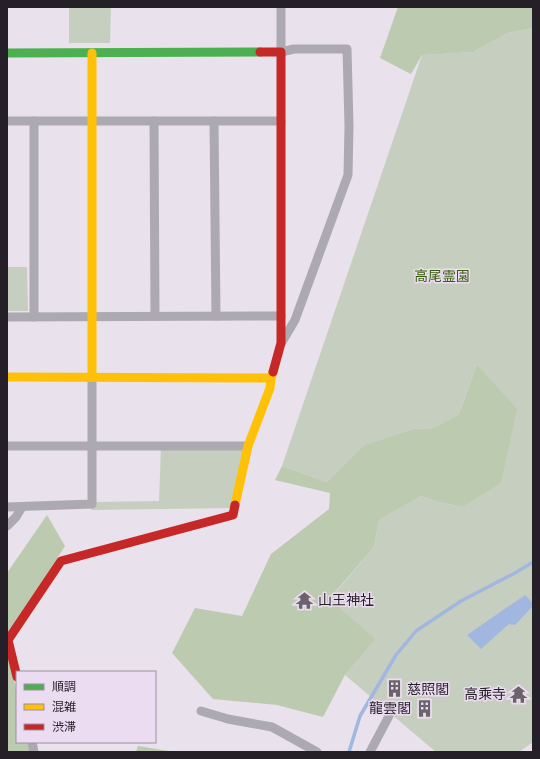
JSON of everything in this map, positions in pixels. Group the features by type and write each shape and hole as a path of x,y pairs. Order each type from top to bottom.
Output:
{"street":[{"path":"281,7 281,343"},
{"path":"7,52 281,52 294,49 347,49 349,126 348,176 295,320 281,343 271,378 270,388 248,446 233,515 60,561 8,640 16,673"},
{"path":"7,507 92,504 92,53"},
{"path":"7,121 281,121"},
{"path":"34,121 34,317"},
{"path":"154,121 155,316"},
{"path":"214,121 216,316"},
{"path":"7,317 281,316"},
{"path":"7,377 271,378"},
{"path":"7,446 248,446"},
{"path":"7,526 16,517 22,507"},
{"path":"201,710 228,719 272,728 317,752"},
{"path":"370,752 389,716"}],"green space":[{"path":"69,7 111,7 110,43 69,43"},
{"path":"398,7 533,7 533,28 508,33 473,52 422,55 411,74 380,58"},
{"name":"高尾霊園","path":"533,28 533,742 519,752 436,752 345,675 376,639 329,600 374,547 379,520 421,496 462,507 516,409 477,364 459,414 434,428 413,429 364,445 327,482 282,466 422,55 473,52 508,33"},
{"path":"7,267 27,267 28,311 7,311"},
{"path":"477,364 517,409 501,483 462,507 421,496 379,520 374,547 329,599 376,639 345,675 323,717 277,705 213,699 172,653 195,608 242,616 271,554 329,509 330,493 275,480 282,466 327,482 364,445 413,429 434,428 459,414"},
{"path":"161,446 248,446 234,508 91,510 92,502 159,501"},
{"path":"47,515 65,546 7,636 7,573"},
{"path":"7,650 16,689 16,743 29,743 31,752 7,752"},
{"path":"138,746 175,752 136,752"}],"water":[{"path":"525,595 533,603 533,606 515,625 509,624 481,649 467,635"}],"waterway":[{"path":"349,752 360,716 396,655 416,631 461,601 533,562"}],"traffic: fast":[{"path":"7,53 260,52"}],"traffic: slow":[{"path":"92,53 92,377"},
{"path":"7,377 271,378 273,372"},
{"path":"235,505 248,446 270,388 271,378"}],"traffic: jam":[{"path":"260,52 281,52 281,343 273,372"},
{"path":"16,673 8,640 61,561 233,515 235,505"}],"place":[{"name":"山王神社","path":"305,600"},
{"name":"慈照閣","path":"394,689"},
{"name":"高乘寺","path":"519,694"},
{"name":"龍雲閣","path":"424,708"}]}
